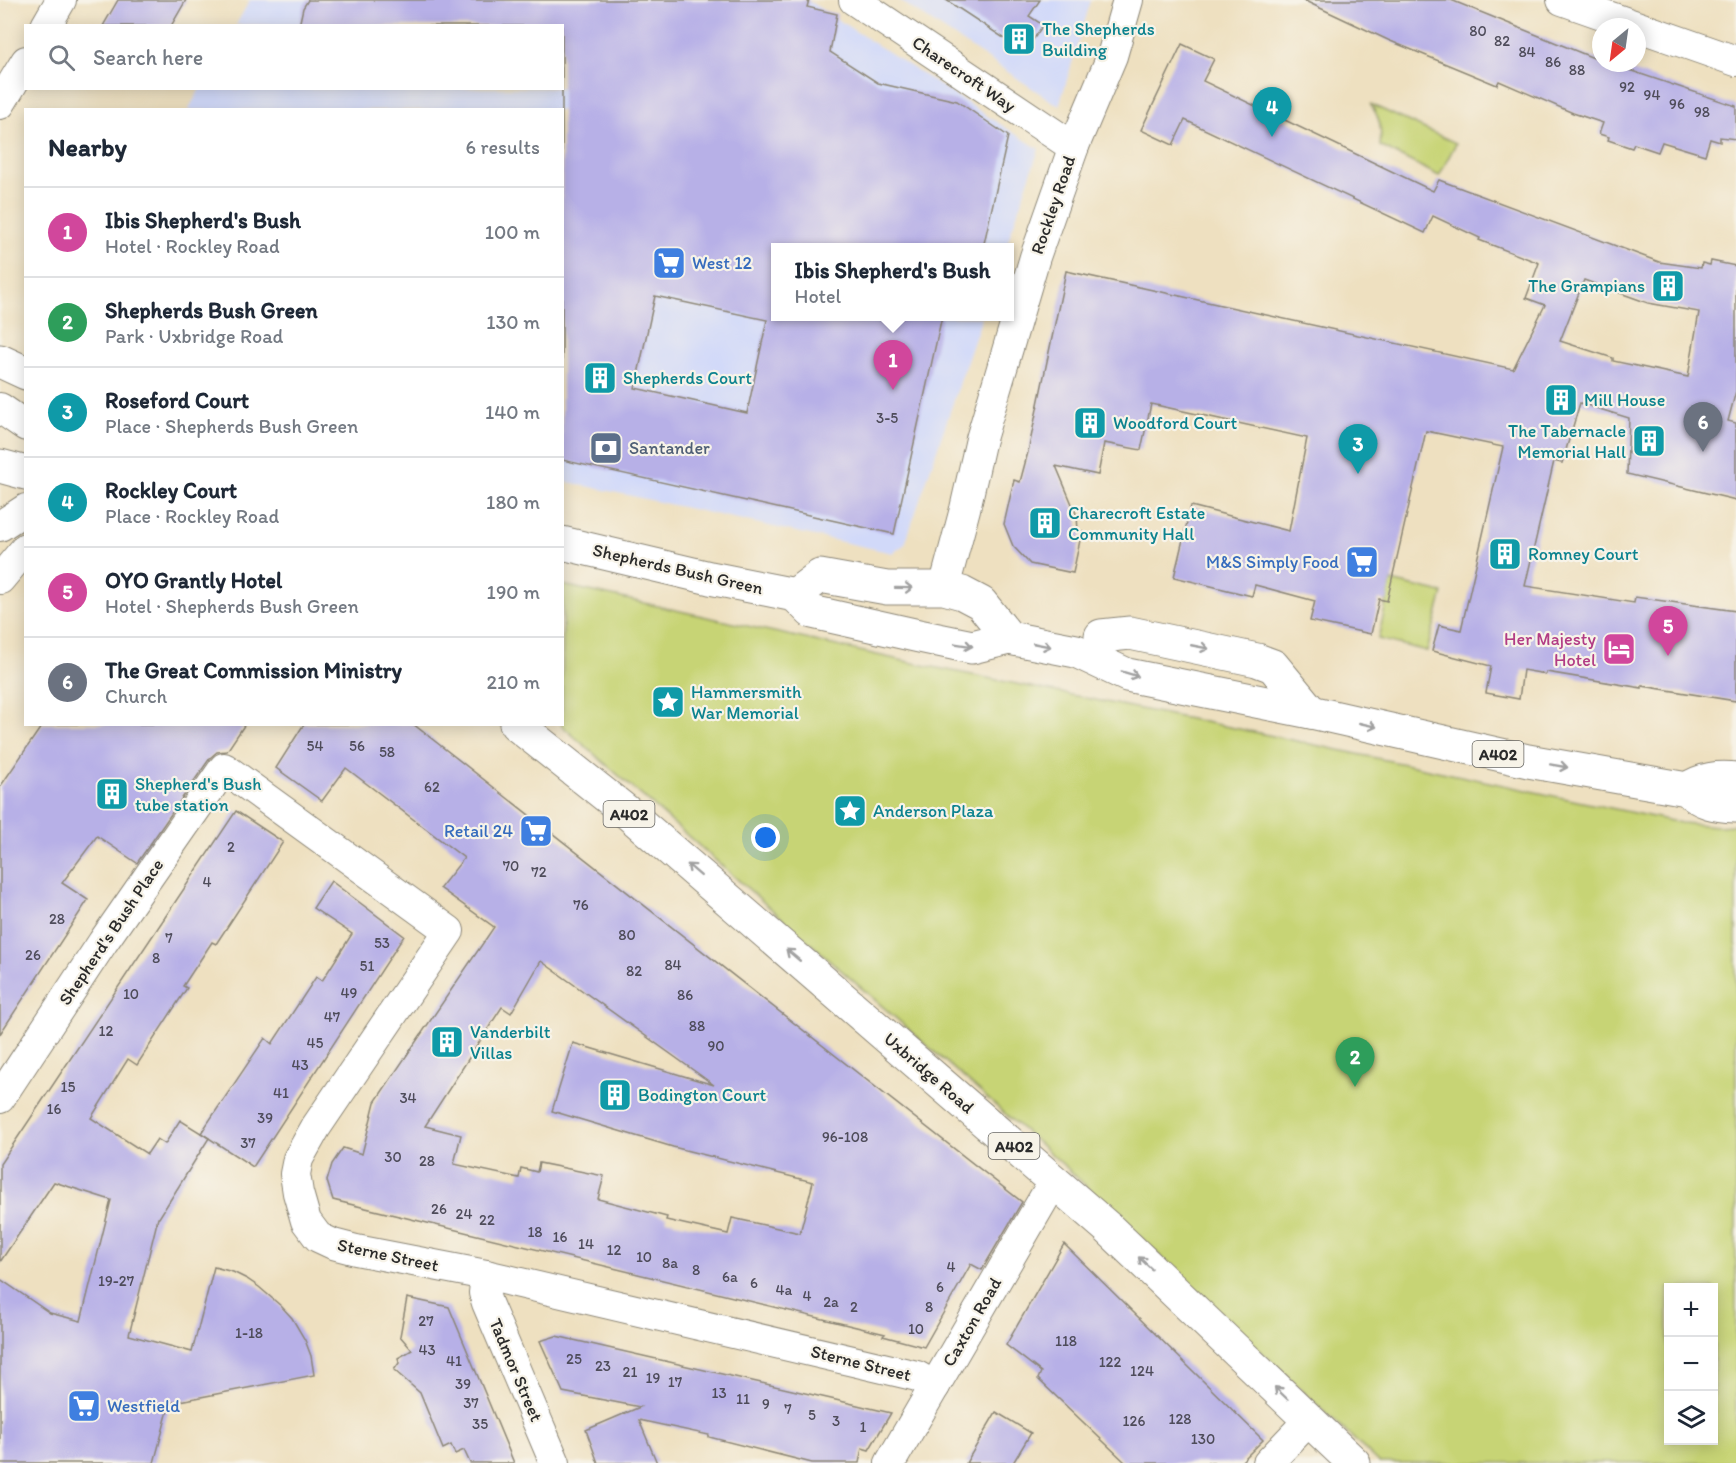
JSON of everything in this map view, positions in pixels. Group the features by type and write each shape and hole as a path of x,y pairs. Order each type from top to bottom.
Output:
{"main road":[{"path":"0,361 24,373"},
{"path":"0,466 24,472"},
{"name":"Shepherds Bush Green","path":"564,543 710,578 795,595 812,612 972,647 1009,638 1076,651 1127,675 1311,712 1528,760 1687,789 1696,798 1714,805 1736,806"},
{"path":"795,595 820,576 887,588 944,588 962,593 981,603 1009,638"},
{"path":"1101,636 1130,633 1257,660 1273,666 1311,712"},
{"name":"Uxbridge Road","path":"519,726 628,813 1054,1181 1180,1295 1354,1463"},
{"path":"1687,789 1698,782 1717,777 1736,779"}],"street":[{"path":"47,24 61,0"},
{"name":"Charecroft Way","path":"854,0 1074,146"},
{"name":"Rockley Road","path":"944,588 984,428 1035,257 1074,146 1113,56 1128,0"},
{"path":"1563,0 1736,61"},
{"path":"1,103 24,64"},
{"path":"0,408 24,425"},
{"path":"0,526 24,510"},
{"path":"0,579 24,550"},
{"name":"Shepherd's Bush Place","path":"0,1098 103,942 224,768"},
{"name":"Sterne Street","path":"224,768 449,931 316,1127 298,1159 296,1174 298,1193 306,1221 318,1237 356,1250 486,1275 917,1376 935,1386"},
{"name":"Caxton Road","path":"890,1463 1054,1181"},
{"name":"Tadmor Street","path":"486,1275 484,1293 487,1303 555,1463"},
{"path":"1268,1463 1309,1420"}],"shaded area":[{"name":"West 12","path":"250,0 807,0 1039,149 1007,243 771,243 771,321 981,321 905,544 893,553 564,481 564,108 189,108 199,90 564,90 564,24 237,24"},
{"path":"899,0 1091,0 1059,106"}],"green space":[{"path":"1370,104 1456,143 1439,176 1380,146 1380,124"},
{"path":"1391,581 1443,593 1427,651 1378,639"},
{"path":"564,585 913,663 1254,732 1681,823 1736,825 1736,1463 1379,1463 1067,1168 562,726 564,726"}],"building":[{"path":"118,0 186,0 172,24 104,24"},
{"name":"West 12","path":"308,0 809,0 807,7 837,14 830,52 878,83 957,101 1008,136 984,243 771,243 771,321 941,321 894,534 564,460 564,108 562,108 562,90 564,90 564,24 299,24 303,8","holes":["655,296 767,320 747,413 635,388"]},
{"name":"The Shepherds Building","path":"946,0 1040,0 1029,16 1043,25 1025,52"},
{"path":"1303,0 1451,0 1592,57 1592,72 1635,72 1736,106 1736,139 1720,137 1720,142 1710,139 1705,155 1662,142 1658,152 1634,144 1632,148 1608,140 1609,137 1599,134 1603,123 1573,113 1499,81 1497,85 1388,40"},
{"path":"1182,44 1214,59 1203,81 1433,191 1439,180 1659,262 1701,268 1702,263 1710,265 1711,261 1736,266 1736,391 1728,421 1736,423 1736,500 1627,474 1629,418 1580,403 1562,463 1554,461 1525,586 1634,603 1635,597 1736,611 1736,701 1523,670 1519,699 1486,693 1491,666 1432,651 1439,625 1461,630 1503,447 1426,431 1387,601 1379,599 1371,634 1310,621 1315,601 1255,585 1252,596 1174,577 1191,506 1289,531 1307,438 1151,404 1141,450 1104,443 1098,475 1056,466 1077,516 1078,531 1082,531 1073,573 1030,564 1013,546 1004,524 1014,480 1020,482 1028,452 1066,271 1513,369 1545,305 1526,298 1539,263 1479,240 1480,238 1433,216 1425,233 1185,120 1173,145 1141,130","holes":["1584,280 1648,303 1699,312 1688,377 1613,361 1613,358 1560,341"]},
{"path":"42,726 244,726 227,751 217,752 210,758 137,863 97,836 62,883 88,900 0,1034 0,787"},
{"path":"303,726 416,726 1022,1202 982,1270 971,1264 924,1347 883,1336 885,1334 333,1200 327,1181 332,1164 343,1148 362,1154 375,1102 494,927 440,888 464,858 346,768 322,801 276,768","holes":["541,961 714,1085 573,1043 552,1111 673,1147 813,1182 800,1233 732,1218 728,1234 666,1220 667,1217 598,1199 604,1176 539,1163 537,1172 521,1168 519,1178 454,1164 461,1135 425,1126 502,1007 511,1013"]},
{"path":"236,811 283,842 216,944 212,942 183,986 187,988 137,1065 128,1059 91,1118 147,1154 157,1139 165,1144 180,1120 209,1138 158,1218 129,1335 192,1352 214,1267 247,1279 281,1306 292,1318 305,1340 311,1356 314,1375 170,1403 154,1463 0,1463 0,1279 50,1313 81,1321 111,1200 54,1182 0,1262 0,1164"},
{"path":"331,881 404,936 253,1167 201,1133 265,1038 272,1044 316,977 322,981 352,934 313,908"},
{"path":"1064,1244 1263,1440 1240,1463 1126,1463 1038,1379 1041,1372 1006,1345"},
{"path":"407,1298 449,1307 514,1463 470,1463 464,1450 455,1454 451,1445 443,1449 420,1393 394,1370 399,1363 398,1358 412,1350 400,1336"},
{"path":"556,1336 891,1413 869,1450 862,1448 859,1463 812,1463 709,1437 709,1435 639,1420 657,1463 598,1463 586,1430 640,1407 563,1392 540,1341"},
{"path":"996,1412 1031,1433 1013,1463 966,1463"}],"place":[{"name":"The Shepherds Building","path":"1019,39"},
{"name":"Rockley Court","path":"1272,137"},
{"name":"West 12","path":"669,263"},
{"name":"The Grampians","path":"1668,286"},
{"name":"Shepherds Court","path":"600,378"},
{"name":"Ibis Shepherd's Bush","path":"893,390"},
{"name":"Mill House","path":"1561,400"},
{"name":"Woodford Court","path":"1090,423"},
{"name":"The Tabernacle Memorial Hall","path":"1649,441"},
{"name":"Santander","path":"606,448"},
{"name":"The Great Commission Ministry","path":"1703,452"},
{"name":"Roseford Court","path":"1358,474"},
{"name":"Charecroft Estate Community Hall","path":"1045,523"},
{"name":"Romney Court","path":"1505,554"},
{"name":"M&S Simply Food","path":"1362,562"},
{"name":"Her Majesty Hotel","path":"1619,649"},
{"name":"OYO Grantly Hotel","path":"1668,656"},
{"name":"Hammersmith War Memorial","path":"668,702"},
{"name":"Shepherd's Bush tube station","path":"112,794"},
{"name":"Anderson Plaza","path":"850,811"},
{"name":"Retail 24","path":"536,831"},
{"name":"Vanderbilt Villas","path":"447,1042"},
{"name":"Shepherds Bush Green","path":"1355,1087"},
{"name":"Bodington Court","path":"615,1095"},
{"name":"Westfield","path":"84,1406"}]}
